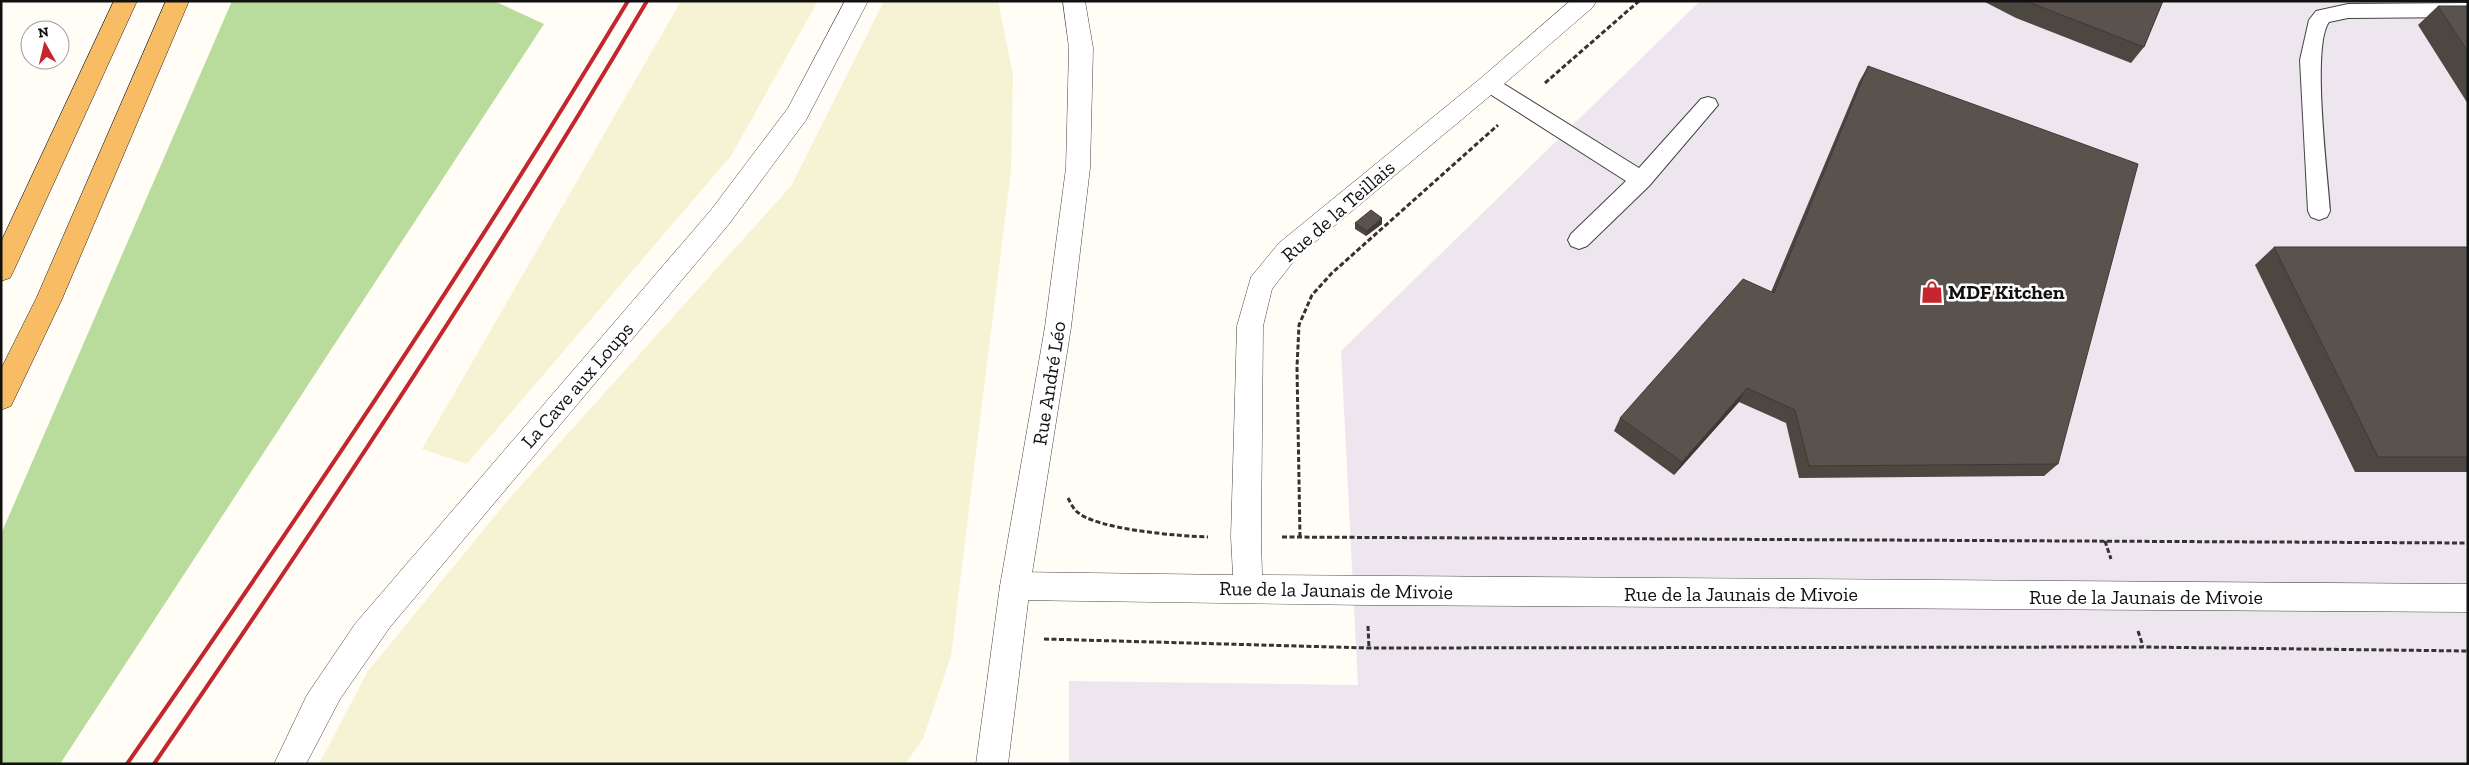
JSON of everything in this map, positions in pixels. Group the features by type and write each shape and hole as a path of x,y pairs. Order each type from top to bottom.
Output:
{"highway":[{"path":"1,270 126,1"},
{"path":"1,398 49,299 178,1"}],"street":[{"name":"La Cave aux Loups","path":"290,764 314,711 343,665 379,617 720,217 791,122 857,1"},
{"name":"Rue André Léo","path":"992,764 1015,586 1058,327 1078,168 1081,48 1074,1"},
{"name":"Rue de la Teillais","path":"1248,589 1246,537 1250,326 1260,285 1288,250 1489,84 1585,1"},
{"name":"Rue de la Jaunais de Mivoie","path":"1015,586 2468,598"}],"lane":[{"path":"2319,211 2310,60 2316,24 2323,16 2348,11 2468,10"},
{"path":"1489,84 1641,180"},
{"path":"1579,240 1641,180 1708,106"}],"path":[{"path":"1545,84 1639,1"},
{"path":"1300,537 1298,325 1312,295 1332,273 1502,122"},
{"path":"1033,477 1059,484 1077,512 1104,523 1195,538 2468,543"},
{"path":"1009,638 1369,648 2143,647 2468,651"}],"shaded area":[{"path":"681,1 818,1 731,156 467,464 422,449"},
{"path":"884,1 998,1 1013,75 1011,170 951,656 923,739 905,764 319,764 368,671 508,500 791,186"},
{"path":"1700,1 2468,1 2468,764 1069,764 1069,681 1358,685 1341,351"}],"green space":[{"path":"232,1 494,1 544,24 60,764 1,764 1,534"}],"building":[{"path":"2026,1 2163,1 2144,47"},
{"path":"2438,6 2468,6 2468,52"},
{"path":"1868,66 2138,164 2058,464 1809,466 1795,410 1747,388 1682,462 1620,418 1743,279 1774,293"},
{"path":"1371,210 1382,218 1367,231 1355,223"},
{"path":"2274,247 2468,247 2468,457 2378,457"}],"railway":[{"path":"127,764 257,576 384,387 508,195 628,1"},
{"path":"154,764 282,576 407,387 529,195 647,1"}],"place":[{"name":"MDF Kitchen","path":"1932,292"}]}
